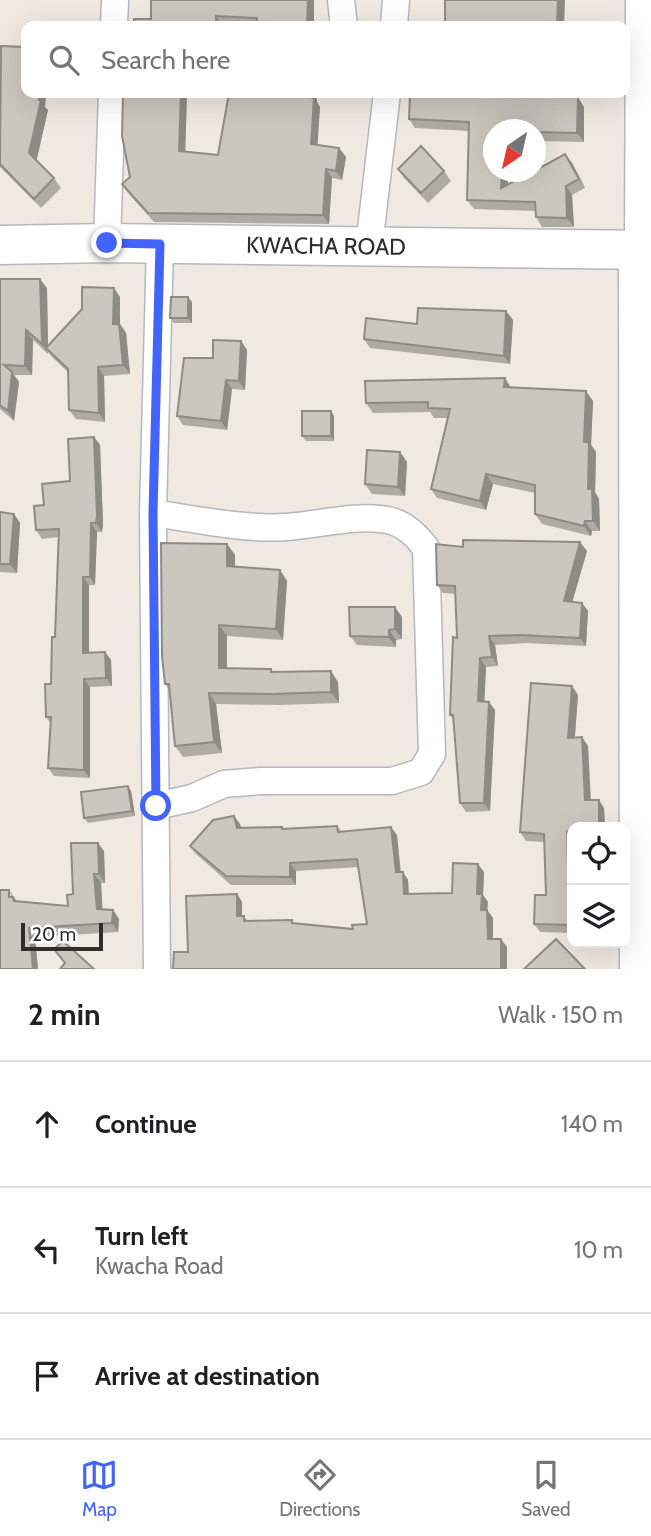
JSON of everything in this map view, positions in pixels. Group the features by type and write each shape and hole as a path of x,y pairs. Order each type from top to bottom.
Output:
{"street":[{"path":"114,21 115,0"},
{"path":"341,0 343,21"},
{"path":"394,21 396,0"},
{"path":"639,0 645,250 639,969"},
{"path":"107,243 112,98"},
{"path":"369,246 385,105"},
{"name":"KWACHA ROAD","path":"0,244 645,250"},
{"path":"157,969 153,513 160,244"},
{"path":"153,513 231,524 285,528 334,519 388,520 412,531 426,548 432,754 421,772 392,781 224,784 192,797 156,806"}],"building":[{"path":"151,0 308,0 307,21 257,21 257,18 216,16 216,21 134,21 151,19"},
{"path":"445,0 558,0 557,21 445,21"},
{"path":"1,46 21,47 21,98 41,100 29,153 54,178 34,199 0,164"},
{"path":"123,98 181,98 179,151 218,155 228,98 314,98 311,144 339,148 336,171 326,169 323,215 148,213 122,184 130,177 122,136"},
{"path":"410,98 578,98 577,133 546,132 546,119 483,119 483,182 501,182 501,188 513,182 546,182 546,164 565,154 579,179 566,186 567,218 536,217 535,202 467,200 469,122 409,119"},
{"path":"421,146 444,171 421,193 398,169"},
{"path":"0,279 40,279 42,344 26,330 25,366 4,365 12,372 8,411 0,405"},
{"path":"82,287 114,288 113,324 119,324 123,365 98,367 99,413 69,410 68,369 46,348 82,309"},
{"path":"171,297 188,297 188,318 170,318"},
{"path":"418,308 506,311 504,356 364,339 366,318 417,324"},
{"path":"213,340 241,341 239,381 226,380 221,421 177,416 184,358 213,358"},
{"path":"505,378 504,387 586,391 584,442 589,442 588,489 592,489 593,521 585,521 584,526 535,514 535,485 486,474 480,501 431,489 450,409 428,408 428,402 366,403 365,381"},
{"path":"302,411 331,411 331,436 302,436"},
{"path":"94,437 97,516 96,523 91,523 90,577 83,577 83,653 105,652 106,678 84,679 84,770 48,768 51,717 46,717 45,684 51,684 59,529 36,530 34,506 44,505 42,484 70,481 68,439"},
{"path":"367,450 400,452 398,487 365,484"},
{"path":"0,512 14,514 10,564 0,564"},
{"path":"463,540 580,542 564,601 582,603 580,638 489,636 492,657 480,658 478,701 489,702 484,803 460,803 453,715 450,715 453,637 457,638 455,586 437,585 436,544 463,547"},
{"path":"161,543 227,544 227,566 280,570 276,629 219,625 219,668 271,669 271,672 331,671 331,692 209,693 214,742 175,746 169,684 165,684 162,656"},
{"path":"349,607 395,607 395,629 389,630 389,637 350,636"},
{"path":"531,683 572,686 568,738 582,737 585,800 599,800 599,822 567,822 567,925 534,924 535,895 546,895 544,834 520,832"},
{"path":"128,786 132,811 84,818 81,792"},
{"path":"234,816 237,828 337,826 338,832 391,827 396,872 403,872 404,894 452,893 453,863 478,864 477,894 482,894 481,910 487,910 488,939 501,939 501,969 173,969 174,952 188,952 186,896 237,894 237,916 244,916 244,921 292,920 292,923 353,929 352,925 367,924 357,859 290,863 290,877 226,876 190,846 213,820"},
{"path":"71,843 98,843 99,874 94,874 97,909 113,910 112,923 29,928 33,969 0,969 0,890 9,890 9,897 13,897 14,901 68,906 67,895 73,894"},
{"path":"556,939 585,969 524,969"},
{"path":"63,941 94,969 60,969 65,963 54,949"}],"route":[{"path":"107,243 160,244 153,513 156,806"}]}
